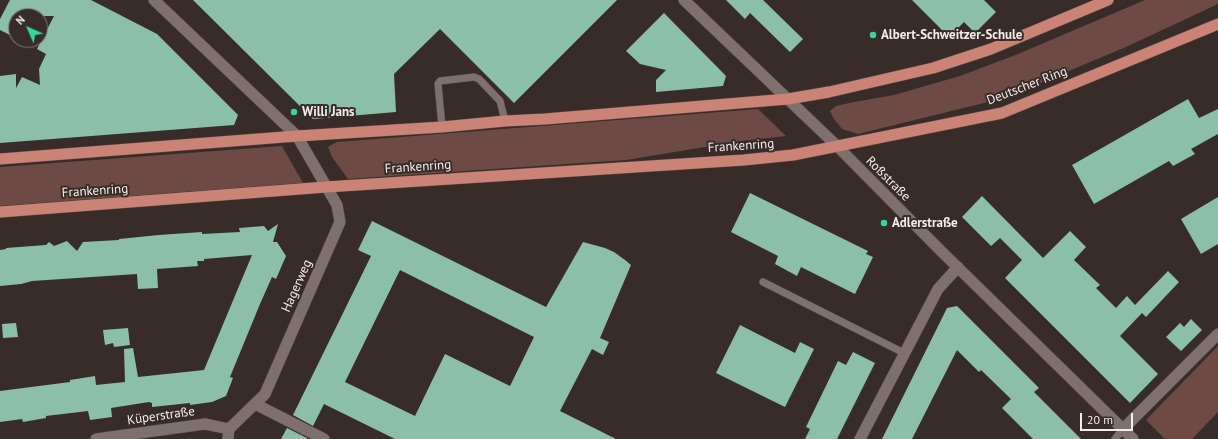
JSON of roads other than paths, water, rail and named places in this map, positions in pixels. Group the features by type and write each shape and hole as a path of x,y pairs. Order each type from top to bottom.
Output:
{"main road":[{"path":"0,159 297,136 442,127 788,99 829,92 933,68 991,50 1108,0"},
{"name":"Deutscher Ring","path":"837,146 1002,113 1218,24"},
{"name":"Frankenring","path":"0,212 326,187 744,160 793,155 837,146"}],"street":[{"name":"Hagerweg","path":"156,0 297,136 337,205 340,222 265,394 228,434"},
{"name":"Roßstraße","path":"684,0 837,146 1133,439"},
{"path":"860,439 938,288 958,267"},
{"path":"1123,429 1218,334"},
{"path":"255,404 324,439"},
{"name":"Küperstraße","path":"96,439 205,424 228,434"}],"lane":[{"path":"442,127 438,84 440,81 474,77 479,79 500,101 505,121"},
{"path":"763,282 904,353"},
{"path":"1115,439 1123,429"}],"place":[{"name":"Albert-Schweitzer-Schule","path":"873,35"},
{"name":"Willi Jans","path":"294,112"},
{"name":"Adlerstraße","path":"884,223"}]}
